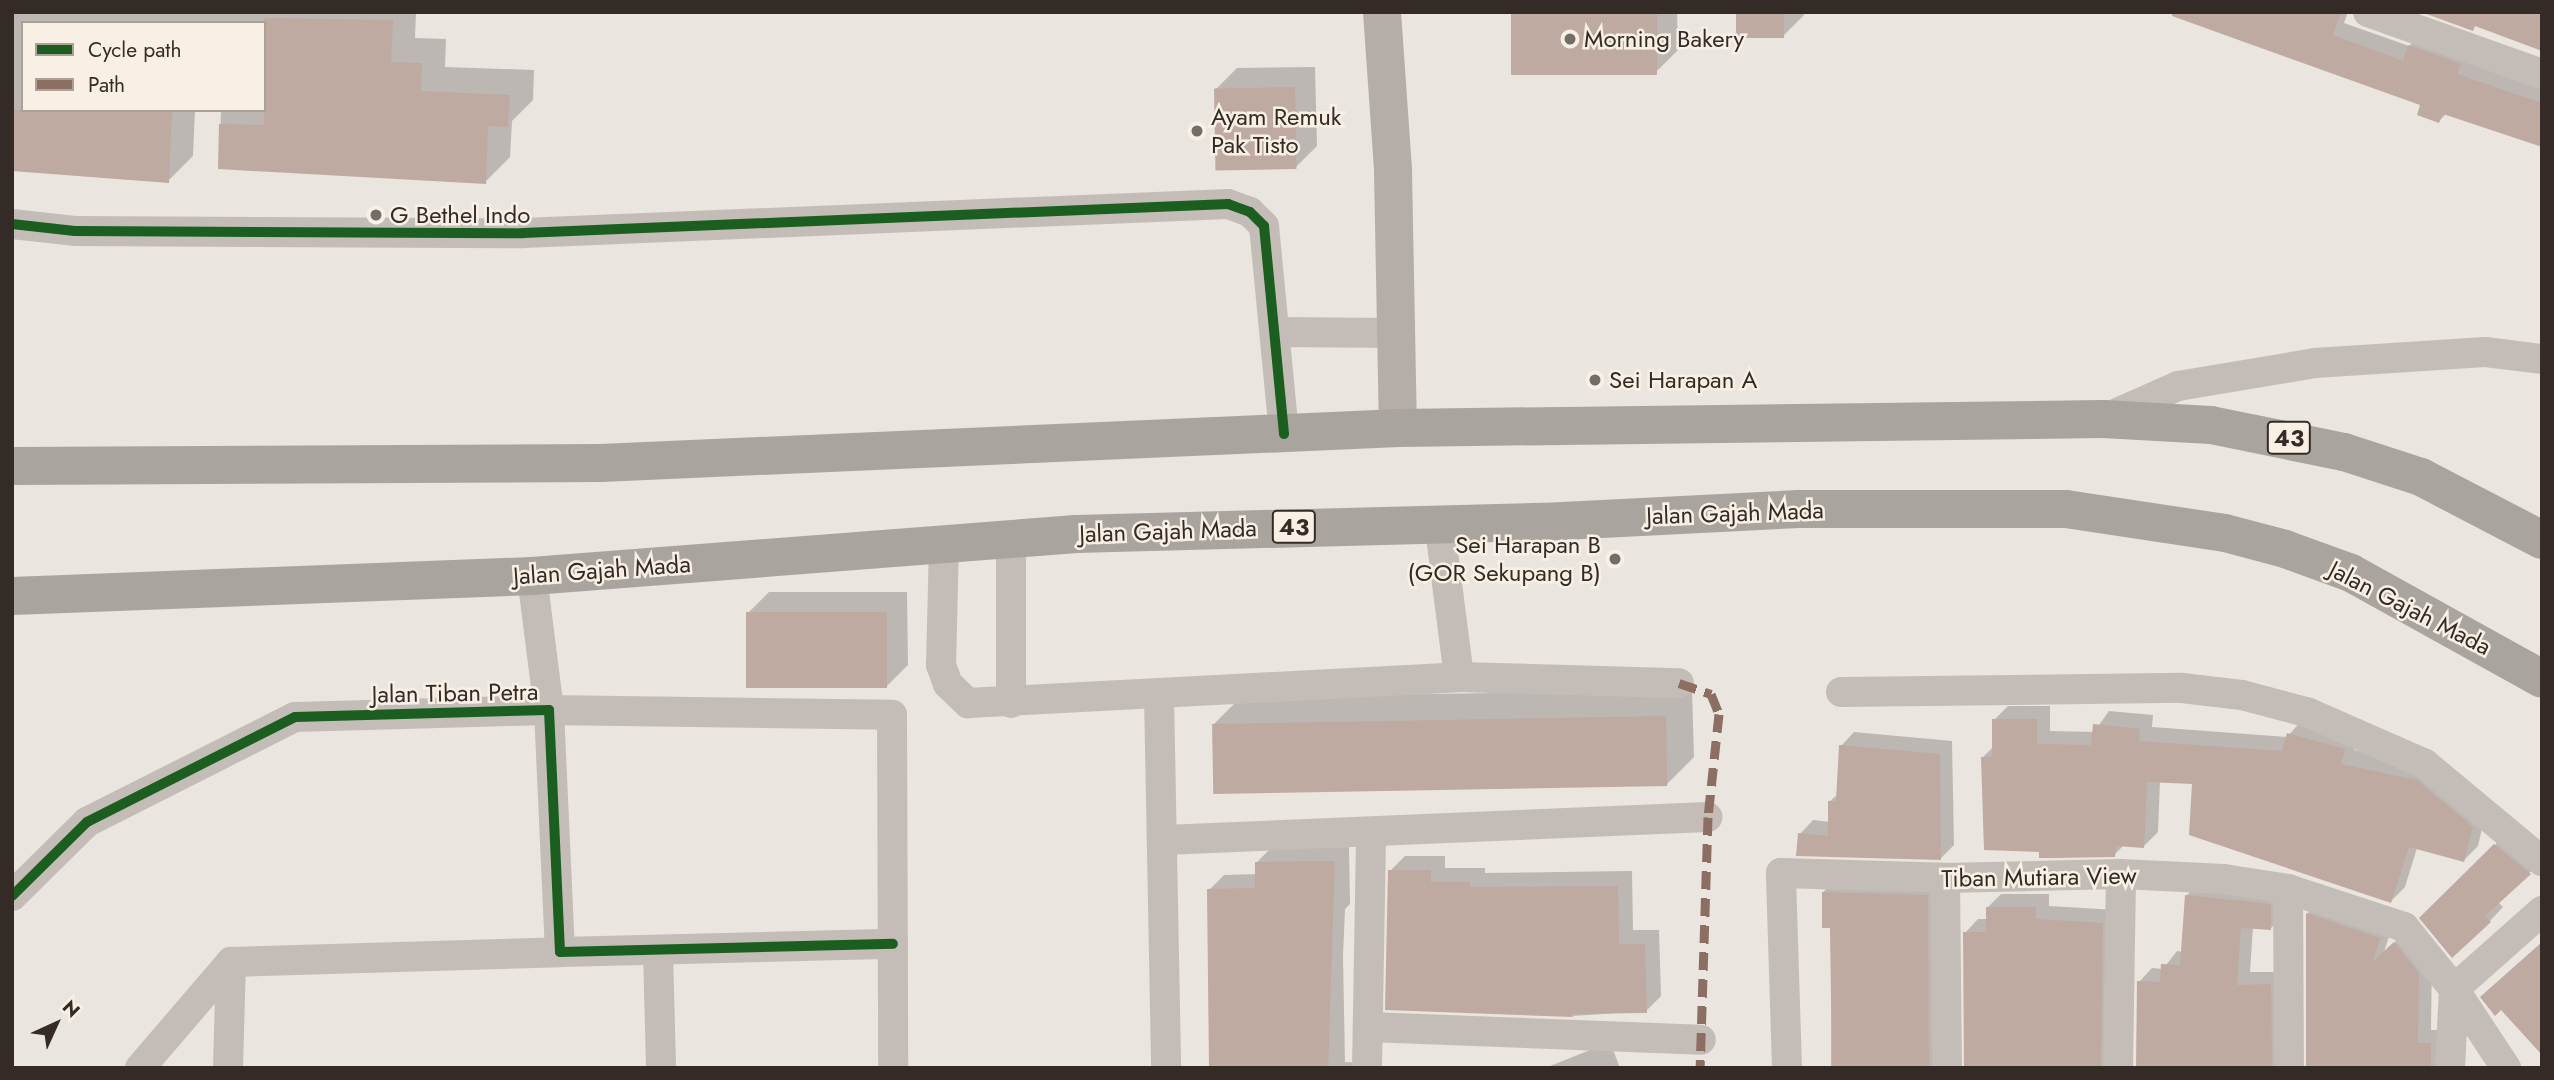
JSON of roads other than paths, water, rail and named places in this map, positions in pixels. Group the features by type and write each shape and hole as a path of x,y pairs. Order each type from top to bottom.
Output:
{"highway":[{"name":"43","path":"12,466 601,463 1398,428 2103,419 2211,425 2344,452 2421,477 2542,540"},
{"name":"Jalan Gajah Mada","path":"12,596 532,576 1011,539 1439,522 1544,522 1799,509 2004,508 2108,512 2225,533 2351,573 2542,679"}],"street":[{"path":"1382,12 1393,171 1398,428"},
{"path":"2368,12 2542,74"},
{"path":"12,224 75,231 523,233 1228,204 1250,212 1264,226 1284,434"},
{"path":"1275,332 1396,333"},
{"path":"2103,419 2179,386 2315,363 2486,352 2542,359"},
{"path":"1439,522 1459,677"},
{"path":"1011,539 1012,704"},
{"path":"944,544 941,664 948,684 968,703 1012,704 1459,677 1679,683"},
{"name":"Jalan Tiban Petra","path":"532,576 549,710 561,952"},
{"path":"1841,692 2182,688 2242,695 2309,713 2425,764 2542,861"},
{"path":"1159,695 1164,840 1166,1068"},
{"name":"Jalan Tiban Petra","path":"12,896 87,822 295,717 549,710 892,715 893,1068"},
{"path":"1164,840 1708,817"},
{"path":"1367,1068 1371,832"},
{"name":"Tiban Mutiara View","path":"1787,1068 1781,873 1945,878 2121,874 2224,878 2288,889 2404,927 2454,989 2506,1068"},
{"path":"2118,1068 2121,874"},
{"path":"1945,878 1947,1068"},
{"path":"2288,889 2289,1068"},
{"path":"2450,1068 2454,989 2542,911"},
{"path":"139,1068 231,962 893,944"},
{"path":"658,951 661,1068"},
{"path":"228,1068 231,962"},
{"path":"1369,1027 1701,1040"}],"place":[{"name":"Morning Bakery","path":"1570,39"},
{"name":"Ayam Remuk Pak Tisto","path":"1197,131"},
{"name":"G Bethel Indo","path":"376,215"},
{"name":"Sei Harapan A","path":"1595,380"},
{"name":"Sei Harapan B (GOR Sekupang B)","path":"1615,559"}]}
